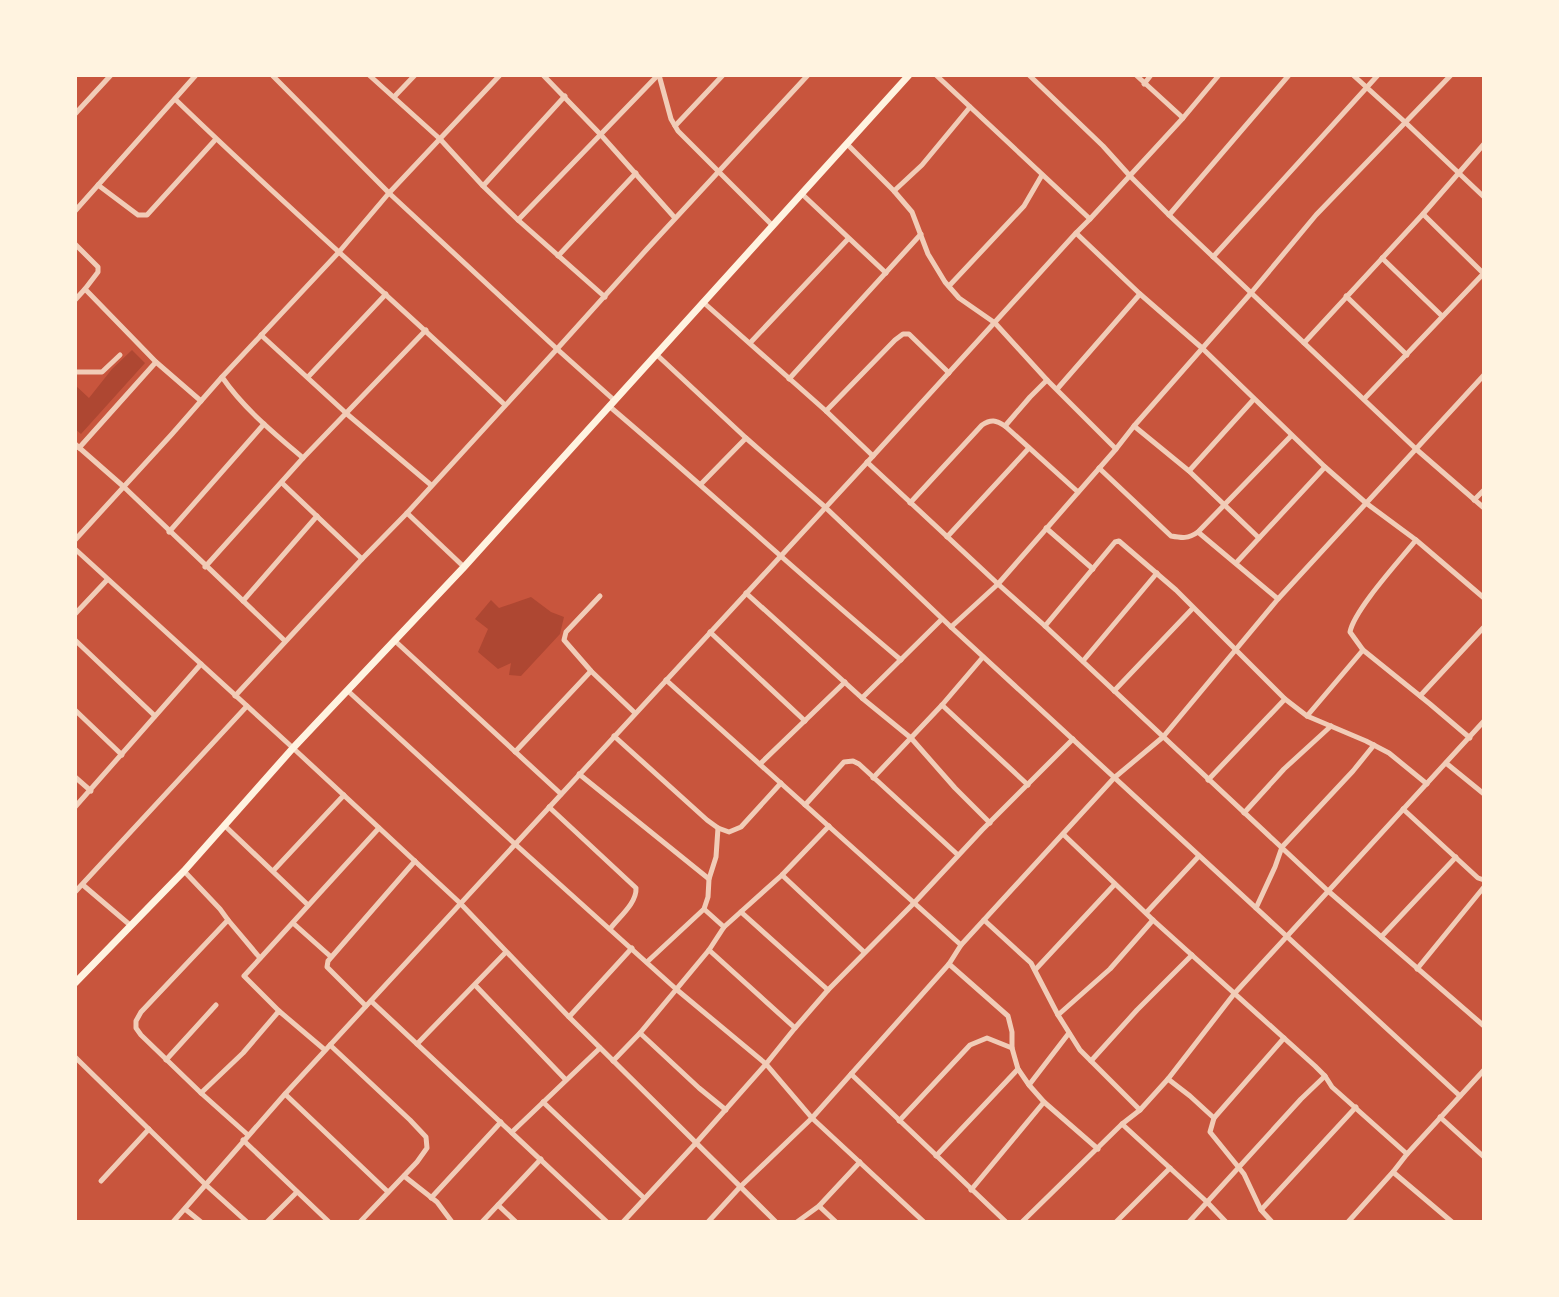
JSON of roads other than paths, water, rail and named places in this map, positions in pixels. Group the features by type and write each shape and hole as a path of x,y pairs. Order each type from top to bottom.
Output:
{"main road":[{"path":"75,983 184,871 293,748 464,566 909,75"}],"street":[{"path":"75,113 111,75"},
{"path":"77,206 196,75"},
{"path":"272,75 389,193 612,403 828,599 901,660"},
{"path":"369,75 440,139 482,186 518,220 605,296"},
{"path":"394,97 415,75"},
{"path":"75,540 339,252 389,193 500,75"},
{"path":"543,75 676,218"},
{"path":"658,75 671,119 678,131 773,226"},
{"path":"518,220 658,75"},
{"path":"675,126 723,75"},
{"path":"235,696 407,513 808,75"},
{"path":"936,75 1090,219"},
{"path":"1029,75 1213,257 1416,449 1484,508"},
{"path":"1136,75 1183,118"},
{"path":"1144,83 1151,75"},
{"path":"173,1222 325,1050 1130,176 1219,75"},
{"path":"1169,215 1289,75"},
{"path":"1353,75 1484,197"},
{"path":"1213,257 1378,75"},
{"path":"951,628 998,584 1251,293 1315,215 1451,75"},
{"path":"482,186 565,96"},
{"path":"174,99 505,405"},
{"path":"894,191 922,164 970,107"},
{"path":"98,185 138,215 147,215 216,139"},
{"path":"847,144 912,212 928,254 948,286 959,298 995,323 1116,449"},
{"path":"1304,343 1484,144"},
{"path":"558,256 636,173"},
{"path":"948,286 1024,206 1042,175"},
{"path":"802,194 886,273"},
{"path":"1364,400 1484,273 1423,214"},
{"path":"1076,233 1202,348 1325,467 1484,598"},
{"path":"789,379 921,234"},
{"path":"750,343 848,239"},
{"path":"75,244 98,267 98,272 75,300"},
{"path":"1382,258 1442,316"},
{"path":"85,289 156,362 201,401"},
{"path":"308,377 386,293"},
{"path":"1058,388 1140,294"},
{"path":"1346,296 1407,355"},
{"path":"704,302 873,456"},
{"path":"205,567 303,458 426,330"},
{"path":"826,411 903,334 909,334 948,373"},
{"path":"261,335 346,414 431,485"},
{"path":"656,354 825,507 951,628 1460,1097"},
{"path":"75,372 102,372 120,355"},
{"path":"156,362 77,446 124,487 285,641"},
{"path":"708,1222 740,1187 812,1118 949,964 961,945 1114,778 1163,737 1278,599 1484,376"},
{"path":"222,377 235,396 303,458"},
{"path":"1005,426 1047,380"},
{"path":"1189,471 1254,399"},
{"path":"909,503 988,421 997,421 1005,426 1078,492"},
{"path":"169,532 264,424"},
{"path":"1135,426 1189,471 1259,538"},
{"path":"1099,468 1171,536 1190,538 1291,436"},
{"path":"701,484 746,438"},
{"path":"947,537 1029,448"},
{"path":"867,462 1327,890 1484,1026"},
{"path":"1236,563 1325,467"},
{"path":"282,483 362,559"},
{"path":"1474,500 1484,490"},
{"path":"407,513 464,566"},
{"path":"243,601 317,516"},
{"path":"1046,528 1093,569"},
{"path":"1198,531 1278,599"},
{"path":"1416,540 1363,606 1350,627 1350,632 1363,650 1470,738"},
{"path":"1045,626 1115,542 1119,541 1157,573 1285,699 1307,716 1389,753 1427,784"},
{"path":"75,549 460,903 613,1062 776,1222"},
{"path":"1083,661 1157,573"},
{"path":"75,614 107,580"},
{"path":"746,593 862,698 911,738 989,822"},
{"path":"600,596 566,632 564,640 591,671 635,713"},
{"path":"1115,691 1193,608"},
{"path":"862,698 942,619"},
{"path":"1420,696 1484,627"},
{"path":"710,632 805,721"},
{"path":"1475,635 1484,642"},
{"path":"75,640 155,716"},
{"path":"394,640 561,794"},
{"path":"1307,716 1363,650"},
{"path":"873,778 983,657"},
{"path":"75,807 201,664"},
{"path":"515,752 591,671"},
{"path":"666,680 961,945"},
{"path":"760,764 845,682"},
{"path":"348,691 676,989 766,1064 812,1118 924,1222"},
{"path":"1208,780 1285,699"},
{"path":"942,705 1028,785"},
{"path":"75,892 247,706"},
{"path":"75,710 122,755"},
{"path":"1022,1222 1122,1124 1140,1110 1168,1079 1234,993 1484,721"},
{"path":"1244,813 1284,769 1331,726"},
{"path":"614,736 719,828 729,832 741,827 781,783"},
{"path":"622,1222 726,1110 794,1028 864,951 1073,739"},
{"path":"1256,908 1282,847 1374,745"},
{"path":"805,804 844,761 853,761 958,855"},
{"path":"1446,763 1484,794"},
{"path":"579,774 709,879"},
{"path":"75,777 91,791"},
{"path":"273,872 344,795"},
{"path":"549,807 636,888 632,902 610,929"},
{"path":"1403,809 1478,878 1484,880"},
{"path":"224,825 309,905"},
{"path":"613,1062 709,950 724,927 782,875 829,826"},
{"path":"325,1050 279,1012 244,976 379,828"},
{"path":"647,962 704,909 716,857 719,828"},
{"path":"1063,834 1407,1154"},
{"path":"1146,913 1199,856"},
{"path":"1381,937 1455,857"},
{"path":"415,861 330,956 327,967 417,1044 607,1222"},
{"path":"184,871 220,909 260,958"},
{"path":"782,875 864,951"},
{"path":"1035,970 1115,884"},
{"path":"83,885 130,925"},
{"path":"1417,969 1484,887"},
{"path":"704,909 724,927"},
{"path":"741,912 828,990"},
{"path":"1058,1015 1110,969 1153,919"},
{"path":"228,920 141,1012 136,1028 166,1060 248,1135"},
{"path":"984,920 1031,963 1080,1050 1140,1110"},
{"path":"293,923 330,956"},
{"path":"569,1017 632,948"},
{"path":"709,950 794,1028"},
{"path":"417,1044 506,952"},
{"path":"1091,1061 1192,955"},
{"path":"949,964 1008,1016 1018,1069 1029,1085 1044,1102 1098,1149"},
{"path":"475,985 566,1080"},
{"path":"166,1060 216,1005"},
{"path":"201,1093 243,1053 279,1012"},
{"path":"640,1033 726,1110"},
{"path":"1029,1085 1069,1033"},
{"path":"900,1121 970,1045 987,1038 1012,1048"},
{"path":"1272,1222 1261,1210 1240,1168 1210,1132 1214,1118 1284,1038"},
{"path":"330,1045 426,1137 427,1148 417,1162 360,1222"},
{"path":"512,1132 600,1048"},
{"path":"75,1057 247,1222"},
{"path":"936,1156 1018,1069"},
{"path":"1348,1222 1484,1070"},
{"path":"851,1074 1006,1222"},
{"path":"1189,1222 1325,1076"},
{"path":"1168,1079 1214,1118"},
{"path":"285,1094 388,1192"},
{"path":"544,1102 644,1198"},
{"path":"971,1190 1044,1102"},
{"path":"1261,1210 1356,1108"},
{"path":"1440,1117 1484,1157"},
{"path":"431,1198 501,1122"},
{"path":"1122,1124 1226,1222"},
{"path":"101,1181 149,1129"},
{"path":"243,1140 329,1222"},
{"path":"482,1222 541,1159"},
{"path":"797,1222 819,1206 860,1162"},
{"path":"1116,1222 1170,1168"},
{"path":"1393,1172 1452,1222"},
{"path":"404,1176 431,1198 452,1222"},
{"path":"267,1222 297,1192"},
{"path":"498,1205 516,1222"},
{"path":"819,1206 836,1222"},
{"path":"185,1209 201,1222"},
{"path":"442,1222 447,1215"}]}
